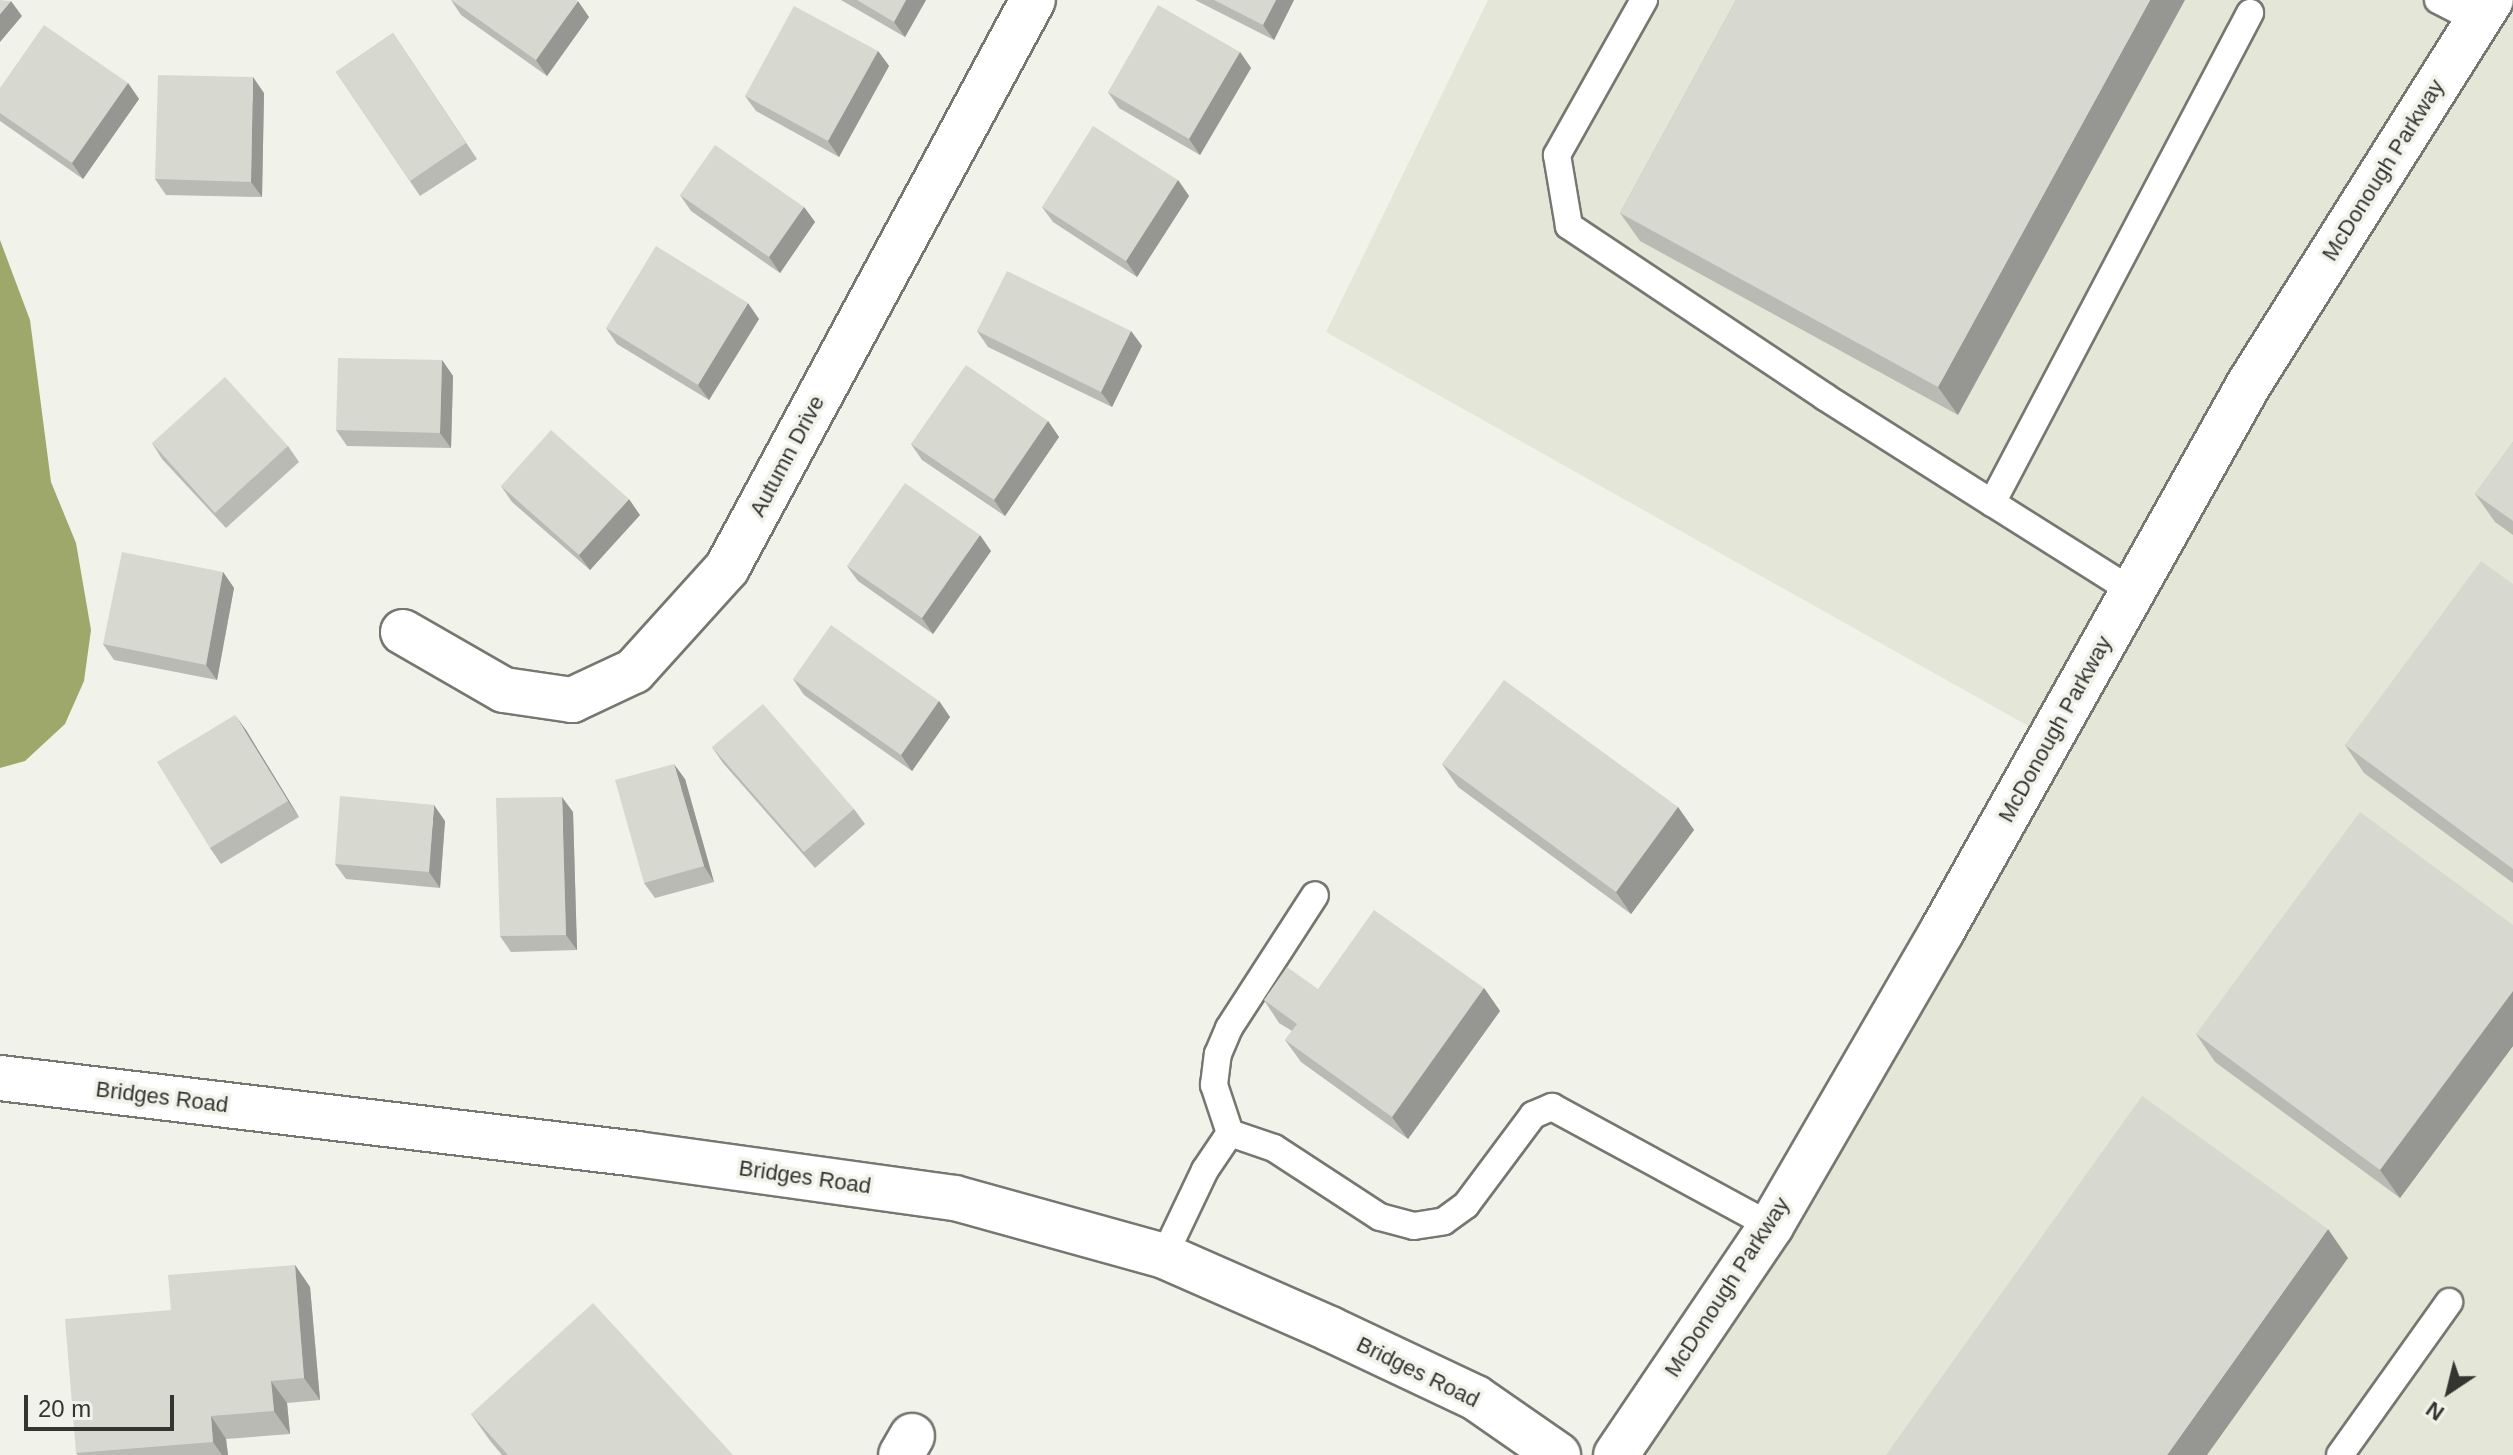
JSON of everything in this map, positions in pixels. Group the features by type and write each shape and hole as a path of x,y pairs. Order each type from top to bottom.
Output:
{"street":[{"name":"Autumn Drive","path":"403,632 504,690 572,700 634,671 727,568 1033,0"},
{"name":"McDonough Parkway","path":"1616,1455 1771,1226 1942,931 2249,384 2484,10"},
{"name":"Bridges Road","path":"0,1078 637,1154 955,1198 1164,1256 1476,1398 1558,1455"}],"lane":[{"path":"1644,0 1557,155 1569,226 1825,397 2132,591"},
{"path":"2438,0 2484,10"},
{"path":"1992,503 2250,13"},
{"path":"1230,1133 1214,1085 1218,1054 1229,1028 1315,895"},
{"path":"1230,1133 1274,1148 1380,1217 1414,1226 1444,1221 1466,1205 1533,1115 1552,1107 1771,1226"},
{"path":"1164,1256 1205,1170 1230,1133"},
{"path":"2340,1455 2449,1302"}],"shaded area":[{"path":"1488,0 2513,0 2513,1455 1626,1455 2046,736 1326,332"},
{"path":"0,240 30,320 51,482 76,543 91,630 84,681 65,724 25,761 0,768"}],"building":[{"path":"0,0 11,1 0,14"},
{"path":"451,0 576,0 578,1 536,60"},
{"path":"857,0 906,0 894,22"},
{"path":"1214,0 1276,0 1263,25"},
{"path":"1736,0 2150,0 1938,387 1620,213"},
{"path":"1158,5 1240,52 1189,139 1108,92"},
{"path":"794,6 878,51 828,141 745,96"},
{"path":"44,25 128,83 72,163 0,113 0,88"},
{"path":"393,33 466,143 410,181 336,72"},
{"path":"158,75 253,77 251,182 155,179"},
{"path":"1093,126 1178,180 1126,261 1042,207"},
{"path":"715,145 804,207 769,257 680,195"},
{"path":"656,246 748,303 698,385 606,328"},
{"path":"1007,271 1131,331 1101,392 977,331"},
{"path":"338,358 442,360 440,433 336,430"},
{"path":"966,365 1048,421 994,500 911,444"},
{"path":"225,377 288,446 215,513 152,443"},
{"path":"551,430 629,499 579,555 501,486"},
{"path":"2513,442 2513,521 2475,494"},
{"path":"905,483 980,535 922,618 847,566"},
{"path":"122,552 223,572 206,665 103,644"},
{"path":"2481,561 2513,584 2513,869 2345,745"},
{"path":"831,625 939,701 901,755 793,679"},
{"path":"1504,680 1678,807 1616,892 1442,764"},
{"path":"763,704 854,809 804,852 712,747"},
{"path":"235,715 288,801 210,848 157,762"},
{"path":"674,764 704,866 644,883 615,780"},
{"path":"340,796 434,805 429,872 335,864"},
{"path":"562,797 566,935 500,936 496,798"},
{"path":"2360,812 2513,925 2513,991 2380,1170 2196,1034"},
{"path":"1374,910 1484,988 1392,1117 1285,1040 1297,1024 1264,1000 1287,967 1318,989"},
{"path":"2142,1096 2328,1229 2167,1455 1886,1455"},
{"path":"295,1265 304,1378 271,1381 274,1411 211,1416 213,1442 76,1453 65,1319 171,1310 168,1275"},
{"path":"593,1303 733,1455 508,1455 471,1414"}]}
